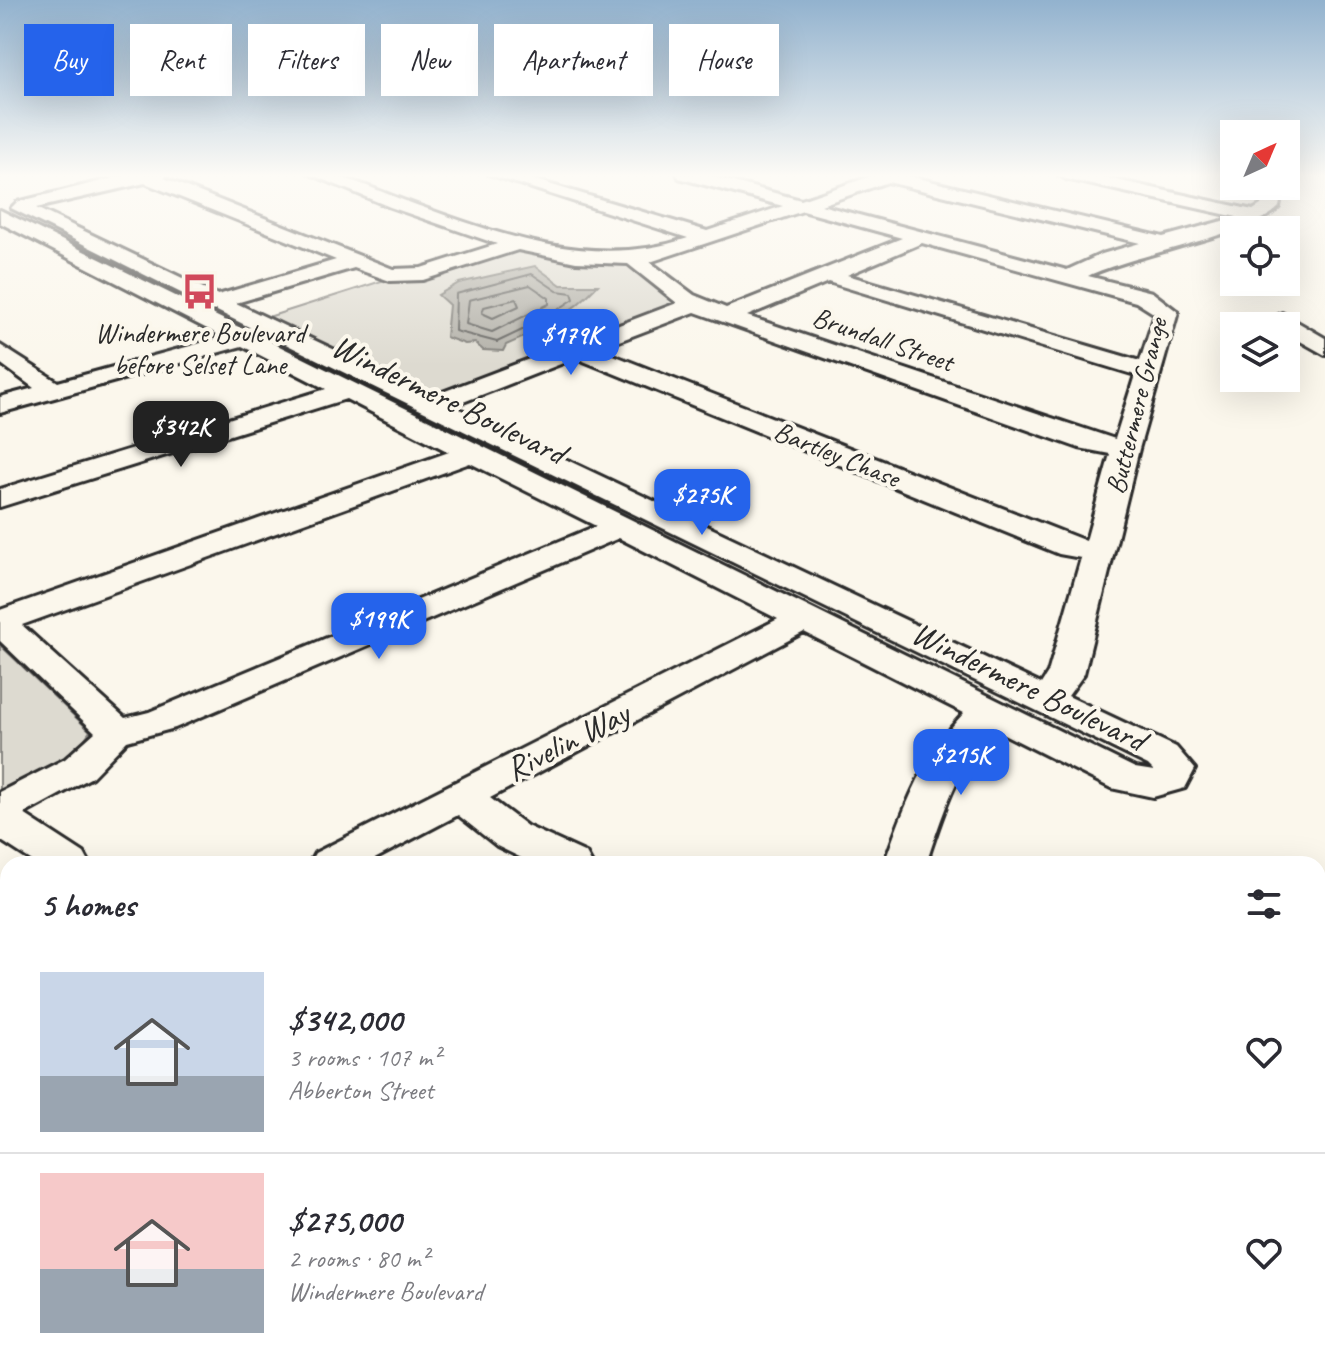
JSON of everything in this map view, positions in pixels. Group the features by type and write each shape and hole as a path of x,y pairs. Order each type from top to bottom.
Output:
{"street":[{"name":"Windermere Boulevard","path":"69,238 251,332 347,391 1125,779 1153,784 1171,779 1175,769 1162,756 431,405 251,332 214,303 75,238"},
{"path":"300,238 390,275 409,276 519,243"},
{"path":"505,238 585,256 635,260 708,238"},
{"path":"727,316 919,238"},
{"name":"Buttermere Grange","path":"924,238 1144,297 1167,312 1125,449 1066,674 1047,701"},
{"path":"1141,238 1162,243"},
{"path":"1069,277 1109,258 1180,238"},
{"name":"Brundall Street","path":"635,260 665,286 695,304 1089,442 1125,449"},
{"path":"214,303 356,261"},
{"path":"826,275 1122,365 1148,370"},
{"path":"431,405 695,304"},
{"path":"1311,317 1282,320 1325,348"},
{"path":"0,396 48,387 251,332"},
{"name":"Bartley Chase","path":"576,349 1070,547 1099,553"},
{"path":"0,352 48,387"},
{"path":"0,405 48,387"},
{"path":"0,498 347,391"},
{"path":"114,733 110,723 0,622 471,453"},
{"path":"56,856 12,828 0,810 80,766 105,749 114,733 162,720 620,527"},
{"name":"Rivelin Way","path":"345,856 804,619"},
{"path":"908,856 934,778 962,735 988,710"},
{"path":"461,796 512,836 554,856"}],"shaded area":[{"path":"520,245 627,262 680,302 444,396 423,396 262,319 391,278"},
{"path":"0,645 90,731 74,755 0,795"}],"water":[{"path":"535,266 561,285 598,285 567,313 506,345 503,351 483,350 475,343 465,344 446,337 449,305 438,295 459,283"}],"place":[{"name":"Windermere Boulevard before Selset Lane","path":"200,292"}]}
